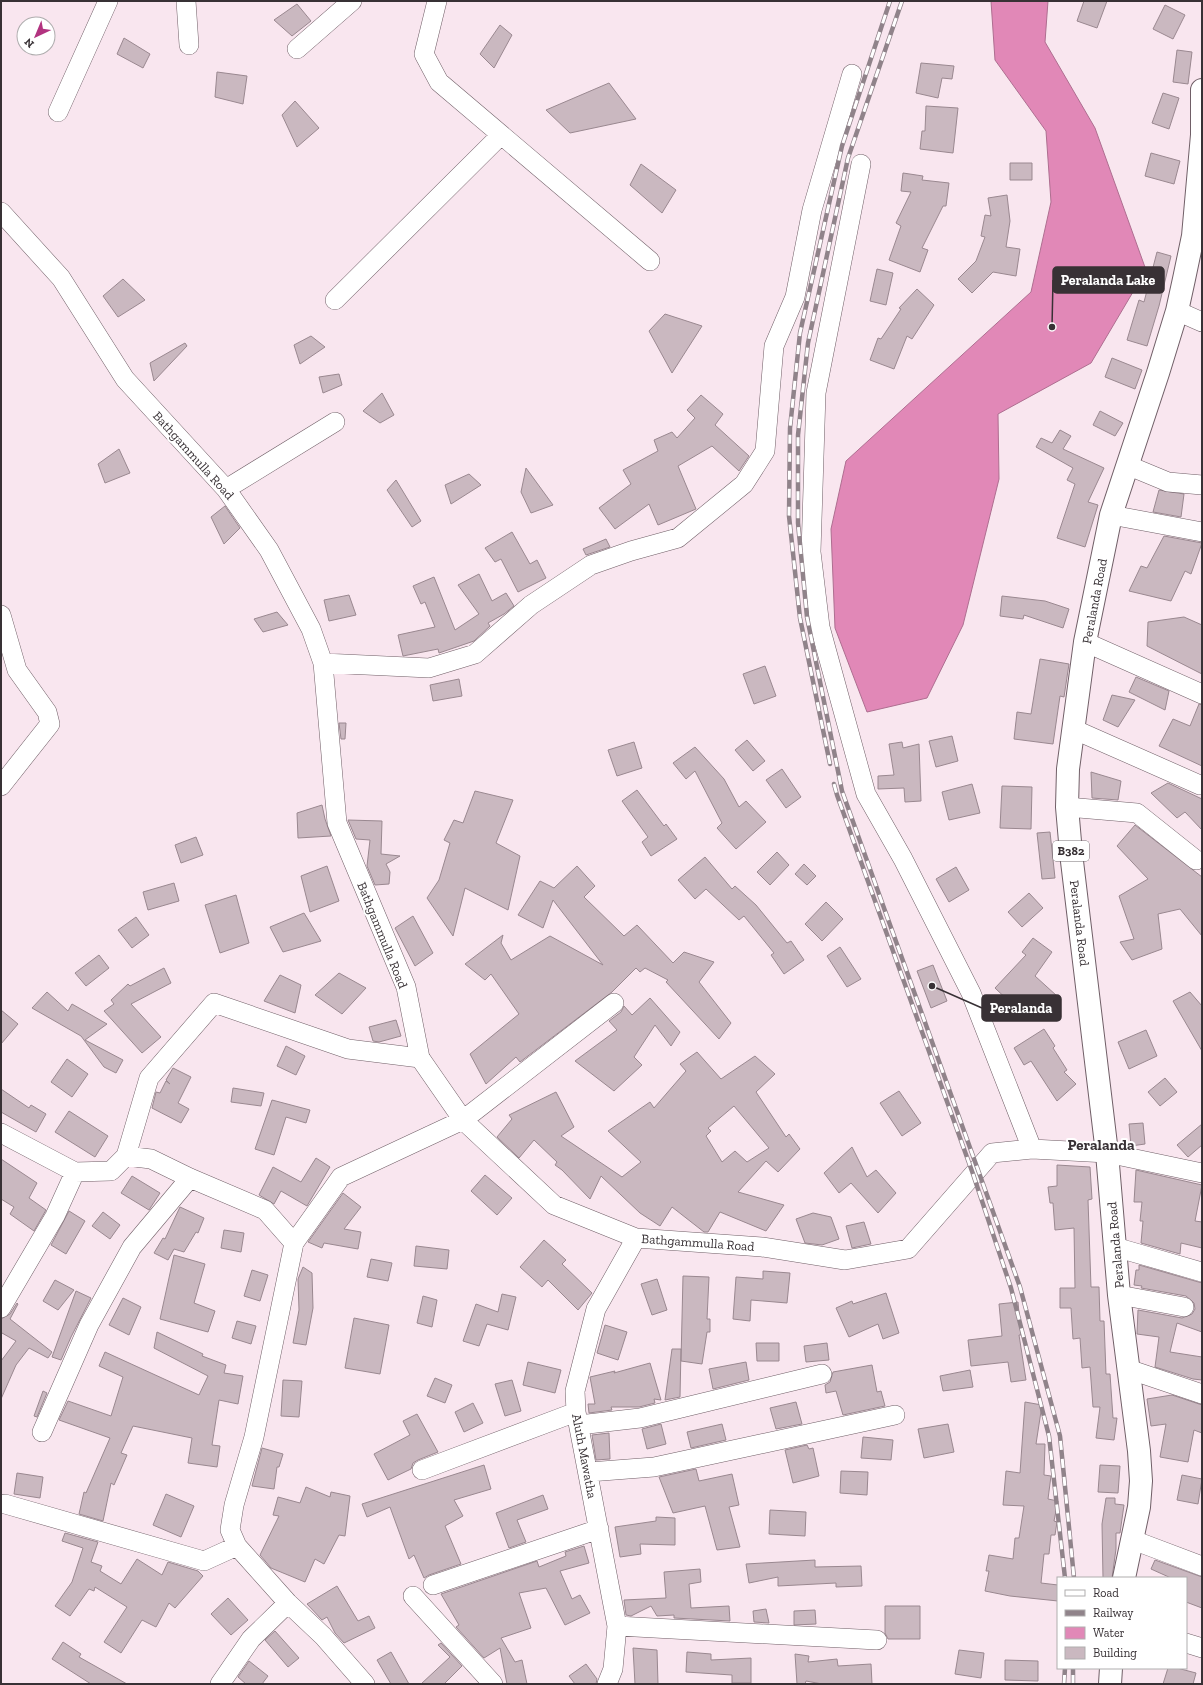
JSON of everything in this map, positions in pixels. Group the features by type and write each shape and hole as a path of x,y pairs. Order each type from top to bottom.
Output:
{"main road":[{"name":"Peralanda Road","path":"1124,1577 1133,1540 1141,1482 1139,1451 1120,1295 1107,1153 1071,853 1068,807 1068,769 1085,642 1111,515 1177,311 1193,236 1202,135 1202,90"},
{"path":"1110,1684 1111,1669"}],"street":[{"path":"58,112 108,1"},
{"path":"186,1 189,45"},
{"path":"297,49 352,1"},
{"path":"437,1 424,54 439,82 650,261"},
{"path":"322,663 429,668 476,654 531,605 591,565 631,551 678,538 744,484 765,451 774,346 795,297 812,210 852,74"},
{"path":"335,300 501,135"},
{"path":"861,164 816,393 811,552 820,627 866,794 903,859 971,993 1032,1149"},
{"name":"Bathgammulla Road","path":"1,212 61,278 125,379 226,489 269,550 311,629 322,663 337,823 406,987 420,1058 463,1120 554,1205 636,1238 762,1247 844,1260 908,1249 992,1153 1032,1149 1107,1153 1202,1173"},
{"path":"1177,311 1202,322"},
{"path":"226,489 335,422"},
{"path":"1127,465 1168,482 1202,485"},
{"path":"1111,515 1202,532"},
{"path":"1,615 17,670 47,712 50,724 1,786"},
{"path":"1085,642 1202,694"},
{"path":"1073,729 1200,785"},
{"path":"1068,807 1137,813 1196,860"},
{"path":"365,1684 324,1636 288,1603 237,1546 230,1530 234,1505 254,1437 294,1243 341,1176 463,1120 614,1002"},
{"path":"1,1133 75,1172 111,1171 126,1156 149,1078 214,1003 348,1049 420,1058"},
{"path":"126,1156 151,1159 190,1178 265,1210 294,1243"},
{"path":"1,1308 55,1216 75,1172"},
{"path":"42,1432 89,1325 132,1247 190,1178"},
{"name":"Aluth Mawatha","path":"607,1684 613,1669 617,1626 578,1419 575,1391 596,1309 636,1238"},
{"path":"1115,1247 1202,1272"},
{"path":"1120,1295 1184,1307"},
{"path":"1128,1369 1202,1394"},
{"path":"422,1470 578,1419 640,1418 822,1374"},
{"path":"589,1472 654,1467 895,1415"},
{"path":"5,1504 204,1561 237,1546"},
{"path":"433,1586 599,1529"},
{"path":"1133,1540 1202,1566"},
{"path":"413,1596 493,1684"},
{"path":"220,1684 251,1640 288,1603"},
{"path":"617,1626 877,1640"},
{"path":"1187,1643 1202,1648"}],"water":[{"path":"991,1 1048,1 1045,42 1095,128 1146,270 1091,363 998,414 999,479 963,625 927,698 867,712 835,628 831,529 846,461 1031,292 1051,202 1046,131 995,60"}],"building":[{"path":"1084,1 1107,1 1097,28 1077,21"},
{"path":"297,4 311,21 292,36 274,20"},
{"path":"1165,5 1185,15 1173,39 1153,29"},
{"path":"500,25 512,35 494,68 480,54"},
{"path":"124,38 150,54 143,68 117,54"},
{"path":"1177,50 1192,52 1188,84 1173,82"},
{"path":"921,63 954,66 952,79 942,78 938,98 916,93"},
{"path":"217,72 247,76 243,104 215,97"},
{"path":"609,83 636,119 570,133 546,110"},
{"path":"1163,93 1179,98 1169,129 1152,123"},
{"path":"295,101 319,128 297,147 282,115"},
{"path":"926,106 958,108 953,153 920,149 922,131 925,131"},
{"path":"1151,153 1180,161 1174,184 1145,176"},
{"path":"1010,163 1032,163 1032,180 1010,180"},
{"path":"641,164 676,190 662,213 630,185"},
{"path":"903,173 923,176 922,180 949,183 946,206 943,206 922,248 928,250 920,272 889,260 901,226 896,223 911,192 901,191"},
{"path":"1007,195 1010,221 1006,247 1020,249 1016,276 993,272 972,293 958,279 976,261 985,237 981,236 985,215 991,216 988,198"},
{"path":"1157,252 1171,256 1159,306 1147,346 1127,340 1139,300 1144,302"},
{"path":"877,269 893,273 886,305 870,301"},
{"path":"123,279 145,300 118,317 103,296"},
{"path":"917,289 934,305 912,339 907,336 894,369 870,360 878,338 881,339 901,309 899,308"},
{"path":"665,314 702,326 672,373 649,331"},
{"path":"311,336 325,347 300,364 294,345"},
{"path":"185,343 187,346 154,381 150,363"},
{"path":"1112,358 1142,370 1135,389 1105,377"},
{"path":"339,374 342,385 323,393 319,377"},
{"path":"382,393 394,415 380,423 363,411"},
{"path":"701,395 723,414 715,425 749,456 739,471 712,446 678,466 696,509 658,525 649,504 615,529 599,508 631,484 623,470 658,451 654,440 672,432 677,438 695,418 687,410"},
{"path":"1100,411 1123,423 1115,436 1093,425"},
{"path":"1060,430 1071,436 1063,449 1104,468 1088,502 1098,505 1085,547 1057,538 1075,484 1067,480 1073,468 1036,447 1041,438 1052,443"},
{"path":"119,449 130,473 105,483 98,464"},
{"path":"526,468 553,505 531,513 521,492"},
{"path":"469,474 481,485 451,504 445,485"},
{"path":"396,480 421,521 412,527 387,490"},
{"path":"1159,490 1184,494 1181,517 1153,512"},
{"path":"225,506 240,528 224,544 211,517"},
{"path":"512,532 530,564 537,560 546,578 518,592 501,559 495,562 485,548"},
{"path":"1164,536 1202,543 1191,574 1185,571 1171,601 1129,591 1141,566 1147,568"},
{"path":"606,539 610,547 586,555 583,549"},
{"path":"479,574 492,601 506,593 514,606 504,614 488,623 490,626 474,641 439,653 438,649 403,656 398,635 435,627 425,602 421,604 413,586 434,577 455,630 479,614 458,585"},
{"path":"349,595 356,615 329,621 324,600"},
{"path":"1002,596 1045,601 1069,609 1063,628 1024,615 1023,619 1000,616"},
{"path":"277,612 288,625 263,632 254,619"},
{"path":"1184,617 1202,625 1202,674 1147,646 1148,622"},
{"path":"1040,659 1069,664 1064,697 1060,696 1053,744 1014,739 1017,712 1031,714"},
{"path":"765,666 776,696 754,704 743,674"},
{"path":"1136,677 1169,691 1165,710 1129,692"},
{"path":"459,679 462,696 433,701 430,685"},
{"path":"1112,695 1135,700 1118,727 1103,720"},
{"path":"1199,704 1202,705 1202,766 1159,746 1173,719 1190,726"},
{"path":"339,723 346,723 345,739 341,739"},
{"path":"952,736 958,761 936,767 929,741"},
{"path":"747,740 765,761 753,771 735,750"},
{"path":"634,742 642,768 617,776 608,750"},
{"path":"902,742 903,748 919,744 921,801 905,802 904,788 878,789 878,776 894,775 889,744"},
{"path":"695,747 724,779 739,807 746,801 766,822 736,849 717,828 722,823 695,771 686,779 673,763"},
{"path":"782,769 801,797 786,808 766,780"},
{"path":"1091,772 1121,781 1118,800 1092,798"},
{"path":"1168,783 1202,799 1202,830 1185,812 1177,818 1151,793"},
{"path":"972,784 980,813 949,820 942,792"},
{"path":"1002,786 1032,787 1031,829 1000,828"},
{"path":"637,790 664,826 666,824 677,839 651,856 642,842 648,837 622,801"},
{"path":"475,791 513,800 496,843 520,856 508,910 465,888 453,936 427,898 439,880 450,843 444,840 454,820 463,823"},
{"path":"322,805 331,836 298,838 297,813"},
{"path":"348,820 382,821 381,854 400,856 386,864 390,872 389,884 375,885 367,866 370,840 356,839"},
{"path":"1135,825 1202,877 1202,936 1180,909 1158,914 1162,949 1132,960 1120,942 1134,939 1119,896 1148,879 1117,846"},
{"path":"1050,832 1055,878 1042,879 1037,833"},
{"path":"196,837 203,855 181,863 175,845"},
{"path":"777,852 789,865 770,885 757,872"},
{"path":"705,857 732,889 735,886 756,905 787,943 791,941 804,960 784,974 771,955 774,953 744,916 739,920 706,889 695,899 678,880"},
{"path":"804,864 816,876 807,885 795,874"},
{"path":"327,866 339,901 310,912 301,876"},
{"path":"577,866 595,886 584,897 624,936 637,925 673,963 684,952 714,962 699,982 731,1023 719,1039 666,982 668,980 645,968 640,972 636,968 612,992 520,1062 516,1057 486,1084 470,1054 519,1014 491,974 485,980 465,964 503,935 501,943 511,960 550,936 603,965 553,900 543,928 518,915 540,881 554,888"},
{"path":"956,867 969,890 949,902 936,879"},
{"path":"174,883 179,901 148,910 143,892"},
{"path":"1029,893 1043,908 1022,927 1008,912"},
{"path":"236,895 249,943 220,953 205,905"},
{"path":"826,902 843,919 822,941 805,924"},
{"path":"304,913 321,941 283,952 270,927"},
{"path":"413,916 433,953 415,966 395,928"},
{"path":"136,917 149,935 132,948 118,930"},
{"path":"1033,938 1052,952 1035,976 1057,996 1039,1016 1020,999 1014,1006 995,988 1026,955 1022,952"},
{"path":"840,947 861,979 847,987 827,956"},
{"path":"99,955 109,968 86,986 75,973"},
{"path":"933,965 947,1001 931,1008 917,971"},
{"path":"164,968 171,983 131,1004 161,1037 142,1053 104,1011 114,1004 111,1000 128,984 130,986"},
{"path":"339,973 366,988 342,1014 315,995"},
{"path":"280,975 301,985 295,1013 264,1001"},
{"path":"47,992 68,1011 72,1004 107,1024 85,1040 123,1060 116,1073 104,1067 81,1036 32,1008"},
{"path":"1190,992 1202,1006 1202,1051 1173,1001"},
{"path":"650,998 680,1032 671,1046 655,1025 634,1057 642,1065 614,1091 575,1061 617,1030 609,1021 621,1012 624,1006 632,1015"},
{"path":"1,1010 18,1024 1,1044"},
{"path":"396,1020 401,1036 379,1042 373,1041 369,1027"},
{"path":"1044,1029 1055,1046 1053,1048 1067,1070 1064,1072 1076,1084 1057,1101 1031,1061 1024,1065 1014,1048"},
{"path":"1146,1030 1157,1056 1129,1069 1118,1042"},
{"path":"286,1046 305,1056 296,1075 277,1066"},
{"path":"697,1052 721,1079 755,1056 775,1074 756,1092 786,1137 789,1134 800,1149 778,1172 766,1161 738,1192 784,1205 766,1231 720,1212 708,1232 704,1232 672,1207 660,1226 640,1213 601,1176 590,1199 562,1170 555,1165 557,1162 534,1140 519,1158 497,1137 512,1119 509,1115 556,1092 574,1127 561,1136 622,1177 641,1162 608,1131 650,1102 654,1108 686,1071 680,1064","holes":["734,1106 769,1148 747,1162 735,1151 722,1162 706,1136 711,1131 708,1128"]},
{"path":"67,1059 88,1074 72,1097 51,1082"},
{"path":"173,1068 191,1077 178,1103 189,1109 181,1123 152,1108 156,1092 160,1093 166,1081 170,1084 166,1080"},
{"path":"1165,1078 1177,1092 1160,1106 1148,1092"},
{"path":"233,1088 264,1093 261,1106 231,1102"},
{"path":"1,1089 29,1108 31,1105 46,1114 36,1132 1,1112"},
{"path":"899,1091 921,1123 902,1136 880,1103"},
{"path":"272,1100 310,1110 306,1123 286,1117 274,1155 255,1149"},
{"path":"69,1111 108,1136 95,1157 55,1132"},
{"path":"1143,1123 1145,1144 1131,1146 1129,1124"},
{"path":"1202,1124 1202,1145 1188,1157 1177,1145"},
{"path":"852,1147 867,1177 876,1170 896,1193 878,1213 851,1183 839,1193 824,1173"},
{"path":"316,1158 330,1167 307,1206 281,1191 274,1204 259,1195 273,1167 301,1182"},
{"path":"1,1159 37,1183 29,1198 46,1210 34,1231 10,1214 14,1207 1,1199"},
{"path":"1057,1165 1090,1167 1092,1199 1088,1200 1091,1287 1099,1287 1100,1321 1104,1321 1106,1374 1110,1374 1113,1418 1117,1418 1114,1440 1096,1438 1100,1407 1093,1407 1090,1367 1082,1368 1080,1338 1073,1339 1071,1308 1060,1308 1060,1288 1075,1288 1074,1228 1055,1230 1053,1203 1050,1203 1048,1187 1057,1186"},
{"path":"1136,1170 1202,1185 1195,1221 1202,1222 1202,1248 1181,1243 1180,1254 1141,1243 1143,1221 1140,1221 1142,1202 1134,1202"},
{"path":"485,1175 512,1198 497,1215 471,1191"},
{"path":"132,1176 160,1193 149,1210 121,1193"},
{"path":"343,1193 361,1207 344,1229 361,1232 358,1249 324,1243 322,1248 308,1242"},
{"path":"180,1207 204,1218 198,1233 196,1232 184,1252 174,1249 168,1260 154,1253 163,1238 165,1239"},
{"path":"69,1211 85,1221 66,1254 51,1245"},
{"path":"103,1212 120,1225 110,1239 92,1226"},
{"path":"813,1213 831,1217 839,1239 822,1245 805,1243 796,1219"},
{"path":"864,1222 871,1244 852,1248 846,1226"},
{"path":"224,1230 244,1233 241,1252 221,1248"},
{"path":"544,1240 566,1260 562,1264 592,1293 578,1310 548,1280 542,1287 520,1267"},
{"path":"416,1246 449,1250 447,1269 414,1266"},
{"path":"174,1255 205,1264 194,1303 215,1311 208,1332 160,1319"},
{"path":"371,1259 392,1263 388,1281 367,1277"},
{"path":"1139,1265 1202,1283 1202,1332 1177,1323 1170,1352 1202,1357 1202,1380 1193,1379 1155,1367 1159,1337 1137,1334 1138,1310 1182,1318 1192,1314 1195,1309 1194,1303 1186,1296 1141,1288 1142,1286 1134,1285 1136,1270 1139,1270"},
{"path":"303,1267 312,1273 313,1308 306,1345 293,1343 299,1310 298,1279"},
{"path":"252,1270 268,1275 260,1301 244,1296"},
{"path":"763,1271 790,1273 787,1303 751,1300 750,1321 733,1319 736,1277 763,1279"},
{"path":"683,1276 709,1277 707,1319 710,1319 710,1332 707,1332 702,1364 681,1361"},
{"path":"657,1279 667,1310 652,1315 641,1284"},
{"path":"55,1280 74,1290 58,1310 43,1301"},
{"path":"76,1291 91,1298 61,1360 52,1357"},
{"path":"886,1293 899,1333 883,1339 878,1324 849,1337 836,1308 852,1301 853,1304"},
{"path":"502,1294 516,1297 508,1330 487,1324 479,1346 463,1341 476,1304 498,1312"},
{"path":"423,1296 437,1300 432,1327 417,1323"},
{"path":"123,1298 141,1307 129,1335 109,1325"},
{"path":"1018,1302 1021,1335 1019,1335 1026,1380 1011,1382 1008,1362 971,1366 968,1340 1002,1336 999,1304"},
{"path":"17,1303 18,1304 10,1319 52,1352 48,1358 29,1348 16,1365 1,1399 1,1361 16,1341 2,1333 1,1335 1,1319 10,1314"},
{"path":"354,1318 389,1325 380,1374 345,1368"},
{"path":"237,1321 256,1326 251,1344 232,1338"},
{"path":"605,1325 627,1332 618,1360 597,1353"},
{"path":"157,1332 203,1354 202,1356 226,1365 224,1373 243,1376 238,1404 219,1400 212,1445 220,1446 217,1467 188,1463 192,1438 133,1426 121,1453 127,1455 114,1485 111,1483 103,1521 79,1514 84,1492 86,1493 110,1438 59,1420 68,1401 111,1416 123,1377 99,1366 105,1352 199,1395 208,1376 154,1348"},
{"path":"756,1343 779,1343 779,1361 757,1361"},
{"path":"827,1343 829,1360 806,1362 804,1346"},
{"path":"672,1349 681,1349 680,1397 665,1400"},
{"path":"528,1362 561,1370 555,1393 523,1385"},
{"path":"746,1362 749,1380 713,1389 709,1369"},
{"path":"650,1363 661,1400 654,1399 655,1403 639,1407 611,1407 612,1410 589,1413 588,1404 595,1404 590,1377 615,1371 614,1373"},
{"path":"872,1365 877,1392 881,1391 885,1406 843,1415 836,1391 826,1393 825,1385 830,1382 833,1372"},
{"path":"970,1370 973,1387 943,1391 940,1376"},
{"path":"435,1378 452,1385 445,1403 427,1396"},
{"path":"283,1380 302,1381 299,1417 281,1416"},
{"path":"512,1380 521,1411 505,1416 495,1384"},
{"path":"43,1391 47,1393 37,1417 34,1416"},
{"path":"1172,1395 1202,1405 1202,1433 1194,1430 1188,1462 1160,1457 1166,1424 1151,1426 1147,1399"},
{"path":"796,1402 802,1424 776,1429 770,1408"},
{"path":"1025,1402 1042,1405 1036,1444 1045,1444 1044,1475 1051,1476 1048,1499 1058,1501 1054,1521 1057,1522 1055,1535 1051,1535 1049,1554 1044,1554 1041,1583 1057,1585 1057,1601 1010,1596 985,1591 989,1571 986,1571 989,1555 1013,1559 1015,1538 1019,1538 1024,1506 1003,1505 1006,1471 1020,1473"},
{"path":"473,1403 483,1423 464,1432 455,1412"},
{"path":"417,1414 438,1452 418,1460 413,1463 411,1469 388,1480 374,1454 410,1435 403,1421"},
{"path":"661,1424 666,1444 647,1449 642,1429"},
{"path":"722,1424 726,1440 691,1448 687,1432"},
{"path":"948,1424 954,1452 924,1458 918,1429"},
{"path":"609,1433 610,1459 596,1460 592,1435"},
{"path":"863,1437 893,1440 891,1460 861,1458"},
{"path":"807,1445 809,1449 813,1448 819,1476 793,1483 785,1450"},
{"path":"262,1448 283,1454 279,1467 277,1467 274,1489 252,1486"},
{"path":"484,1465 491,1489 454,1500 463,1516 445,1526 461,1564 424,1578 414,1555 409,1559 390,1507 367,1517 362,1504"},
{"path":"1100,1465 1120,1466 1118,1493 1098,1492"},
{"path":"696,1469 699,1481 732,1474 739,1505 729,1507 740,1547 717,1550 705,1506 673,1513 659,1477"},
{"path":"841,1471 868,1472 867,1495 840,1493"},
{"path":"17,1473 43,1477 40,1498 14,1494"},
{"path":"1182,1475 1202,1479 1198,1504 1177,1500"},
{"path":"306,1487 330,1497 331,1492 350,1496 345,1536 339,1535 324,1564 315,1559 305,1582 271,1568 260,1555 279,1516 273,1515 278,1497 300,1503"},
{"path":"166,1494 194,1506 181,1537 153,1525"},
{"path":"543,1495 548,1509 517,1520 526,1542 509,1548 496,1513"},
{"path":"1106,1498 1115,1498 1115,1504 1124,1505 1120,1533 1116,1533 1116,1549 1112,1577 1103,1577 1102,1524"},
{"path":"770,1510 806,1512 805,1536 769,1534"},
{"path":"656,1517 675,1518 675,1545 640,1544 641,1554 620,1557 615,1527 656,1521"},
{"path":"65,1533 98,1542 91,1562 102,1566 100,1571 121,1584 137,1559 162,1575 168,1562 198,1571 203,1576 175,1608 169,1603 156,1627 142,1620 121,1653 104,1642 127,1607 95,1587 94,1591 89,1589 70,1616 55,1606 72,1582 83,1548 62,1541"},
{"path":"584,1546 589,1563 560,1571 572,1599 580,1595 590,1613 565,1625 546,1588 519,1593 531,1628 501,1638 515,1662 522,1660 527,1684 507,1684 500,1648 484,1658 456,1627 459,1625 441,1594 537,1561 539,1567 566,1556 565,1552"},
{"path":"815,1560 815,1567 861,1566 862,1586 836,1587 836,1583 778,1586 778,1577 749,1583 746,1564"},
{"path":"1155,1560 1202,1577 1202,1608 1187,1602 1187,1577 1169,1577 1151,1569"},
{"path":"700,1569 701,1582 689,1584 691,1608 729,1606 730,1621 674,1618 674,1615 657,1616 651,1606 631,1616 626,1615 624,1600 666,1598 664,1572"},
{"path":"337,1586 358,1621 369,1616 375,1628 344,1643 335,1633 327,1617 322,1620 307,1604"},
{"path":"228,1598 248,1620 231,1635 211,1614"},
{"path":"885,1606 920,1606 920,1639 888,1639 885,1633"},
{"path":"766,1609 769,1623 754,1622 753,1611"},
{"path":"815,1610 816,1624 794,1625 794,1611"},
{"path":"275,1631 299,1658 288,1667 265,1640"},
{"path":"63,1642 81,1654 79,1657 127,1684 91,1684 52,1659"},
{"path":"441,1643 462,1666 444,1684 421,1684 450,1657 438,1645"},
{"path":"633,1648 657,1650 658,1684 635,1684"},
{"path":"959,1650 984,1653 981,1678 955,1674"},
{"path":"391,1652 409,1684 391,1684 377,1660"},
{"path":"687,1652 711,1654 711,1660 751,1658 751,1683 732,1683 732,1675 686,1672"},
{"path":"795,1654 809,1656 808,1662 837,1659 838,1666 871,1664 872,1684 822,1684 806,1681 805,1684 797,1684"},
{"path":"1005,1660 1038,1661 1038,1681 1005,1680"},
{"path":"249,1661 268,1676 262,1684 246,1684 238,1677"},
{"path":"586,1664 597,1679 596,1684 575,1684 569,1676"},
{"path":"1168,1669 1181,1669 1196,1673 1193,1684 1163,1684"}],"railway":[{"path":"830,764 800,618 789,516 790,428 800,333 842,146 890,1"},
{"path":"902,1 848,158 808,343 798,435 798,523 807,617 842,791 1020,1287 1060,1436 1074,1577"},
{"path":"834,784 973,1174 1011,1288 1049,1436 1065,1577"},
{"path":"1064,1684 1065,1669"},
{"path":"1073,1669 1073,1684"}],"place":[{"name":"Peralanda Lake","path":"1052,327"},
{"name":"Peralanda","path":"932,986"}],"district":[{"name":"Peralanda","path":"1101,1145"}]}
